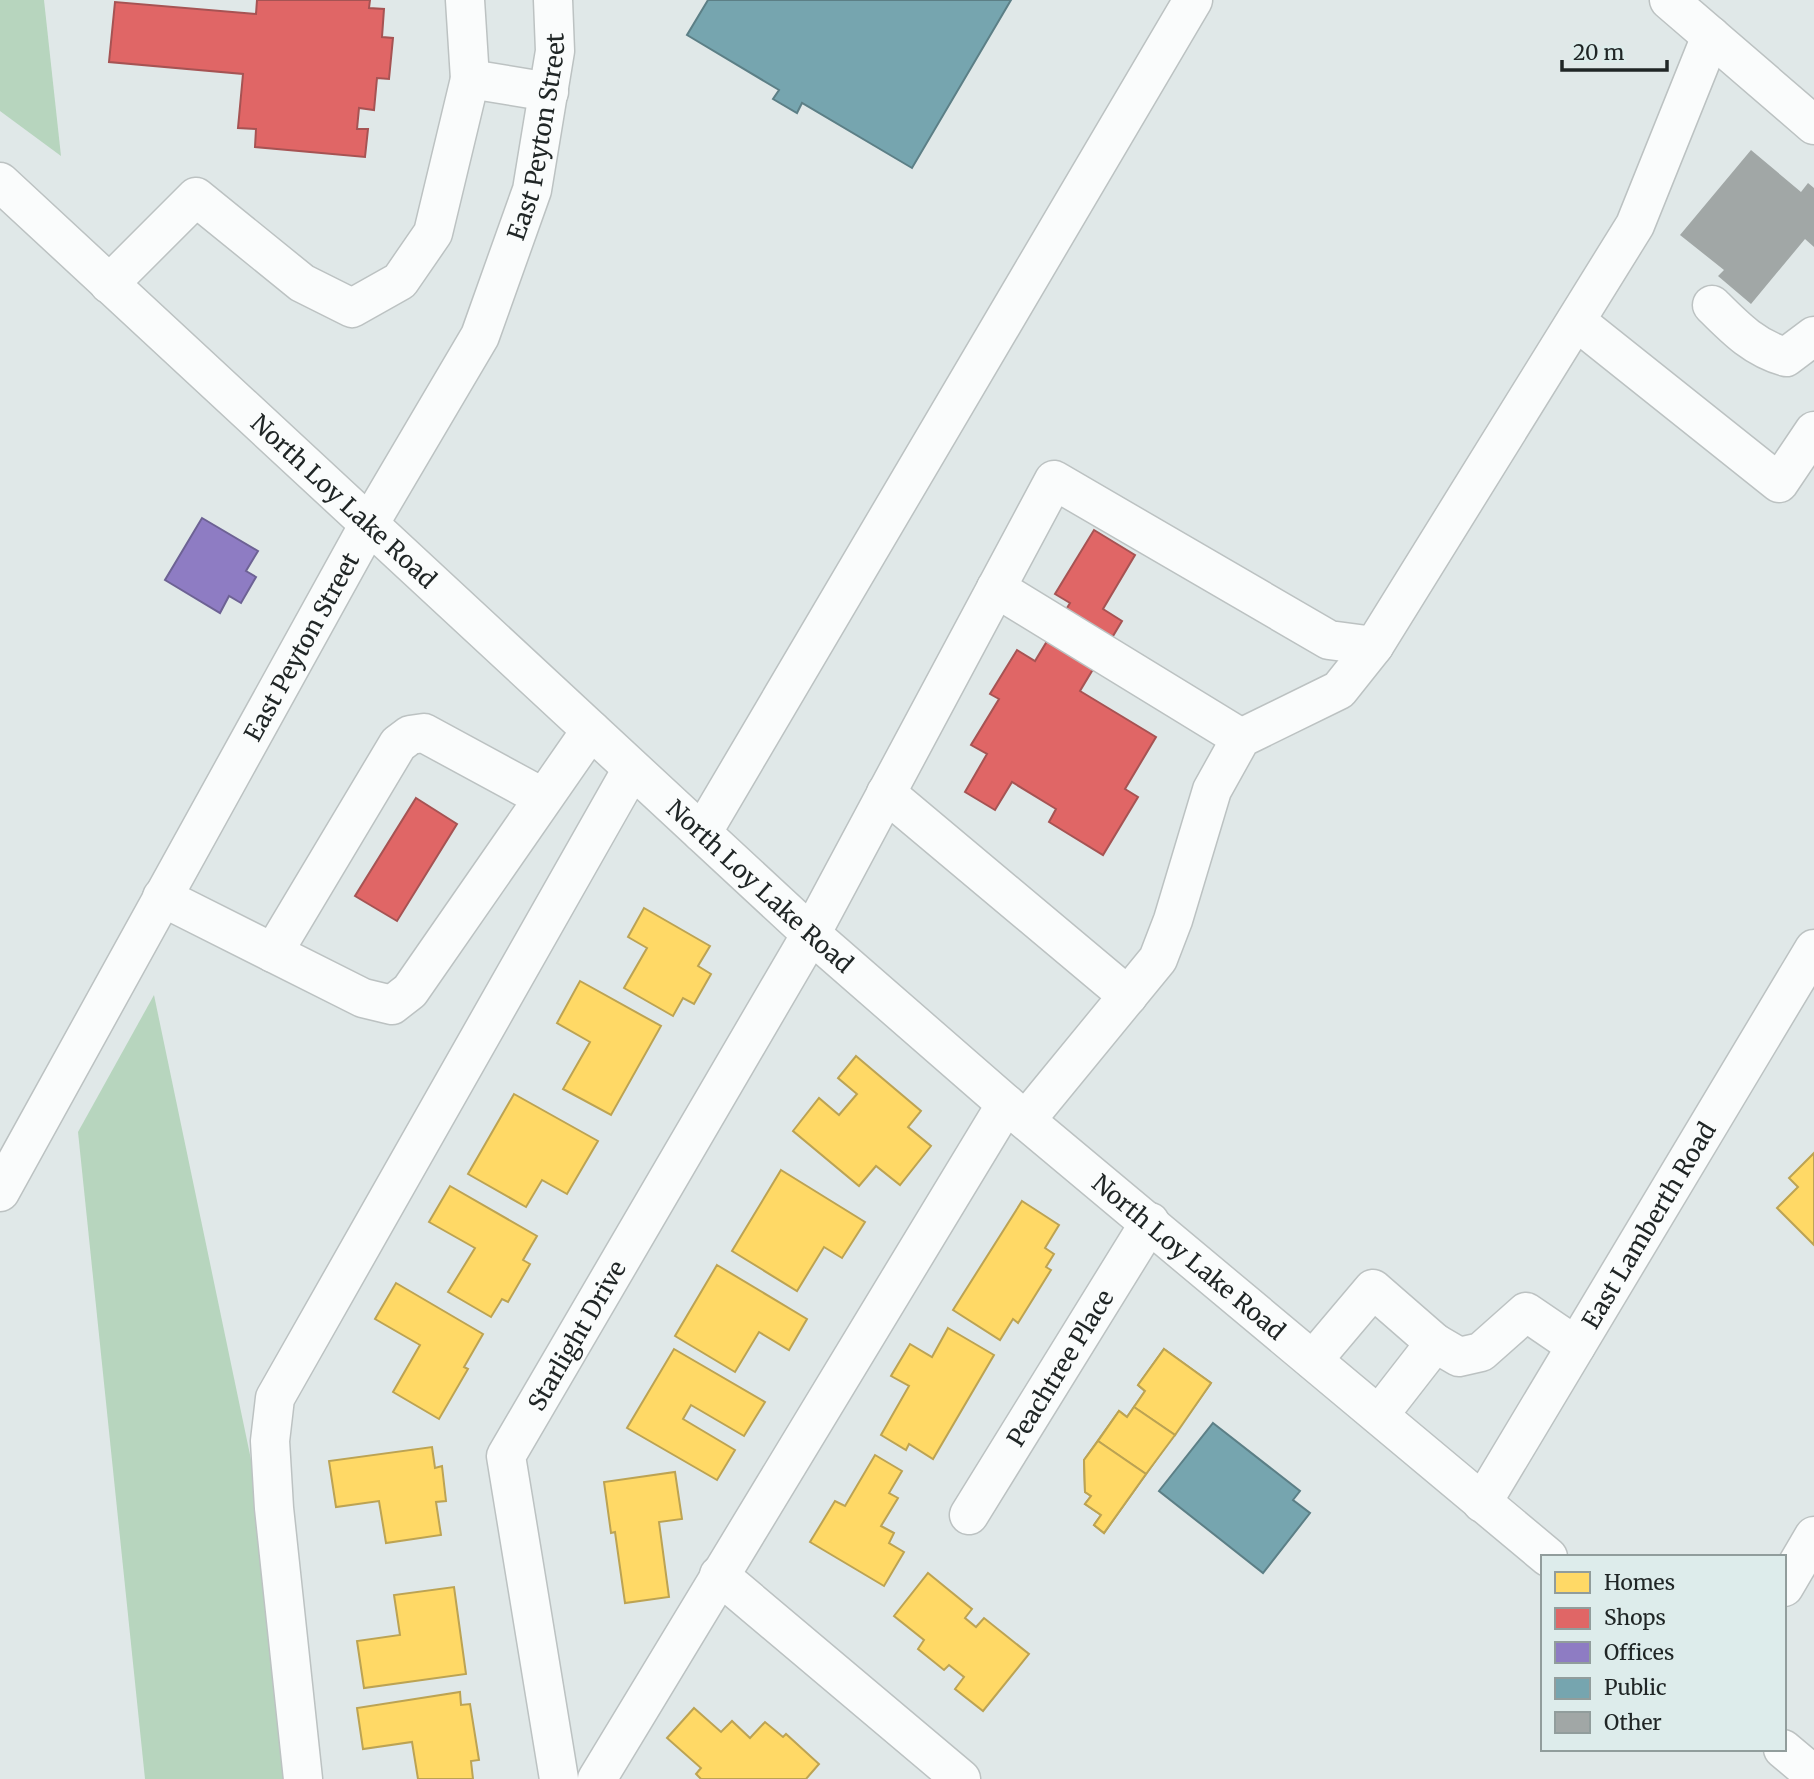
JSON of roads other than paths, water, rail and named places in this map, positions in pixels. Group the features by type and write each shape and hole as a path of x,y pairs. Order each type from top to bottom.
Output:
{"street":[{"path":"109,284 196,197 302,283 352,308 400,281 433,233 470,79 465,0"},
{"name":"East Peyton Street","path":"0,1192 368,526 480,336 532,190 555,51 553,0"},
{"path":"702,833 1194,0"},
{"path":"1669,0 1814,125"},
{"path":"597,1779 719,1574 1016,1112 1128,996 1158,959 1173,920 1212,790 1241,738 1339,690 1374,646 1635,225 1711,36"},
{"path":"470,79 549,92"},
{"name":"North Loy Lake Road","path":"0,182 811,934 1016,1112 1546,1555"},
{"path":"1712,305 1741,334 1764,351 1786,357 1814,336"},
{"path":"1576,321 1779,483 1814,431"},
{"name":"Starlight Drive","path":"559,1779 506,1456 811,934 1054,480 1329,640 1374,646"},
{"path":"996,588 1241,738"},
{"path":"162,898 363,998 393,1006 410,990 591,730"},
{"path":"272,953 398,744 410,735 424,733 542,797"},
{"path":"303,1779 274,1508 270,1441 275,1398 632,769"},
{"path":"886,793 1128,996"},
{"name":"East Lamberth Road","path":"1482,1503 1814,949"},
{"name":"Peachtree Place","path":"969,1515 1150,1222"},
{"path":"1313,1360 1373,1289 1435,1342 1459,1357 1481,1352 1526,1312 1576,1346"},
{"path":"1378,1415 1435,1342"},
{"path":"1786,1584 1814,1536"},
{"path":"719,1574 961,1779"},
{"path":"1785,1751 1814,1775"}]}
